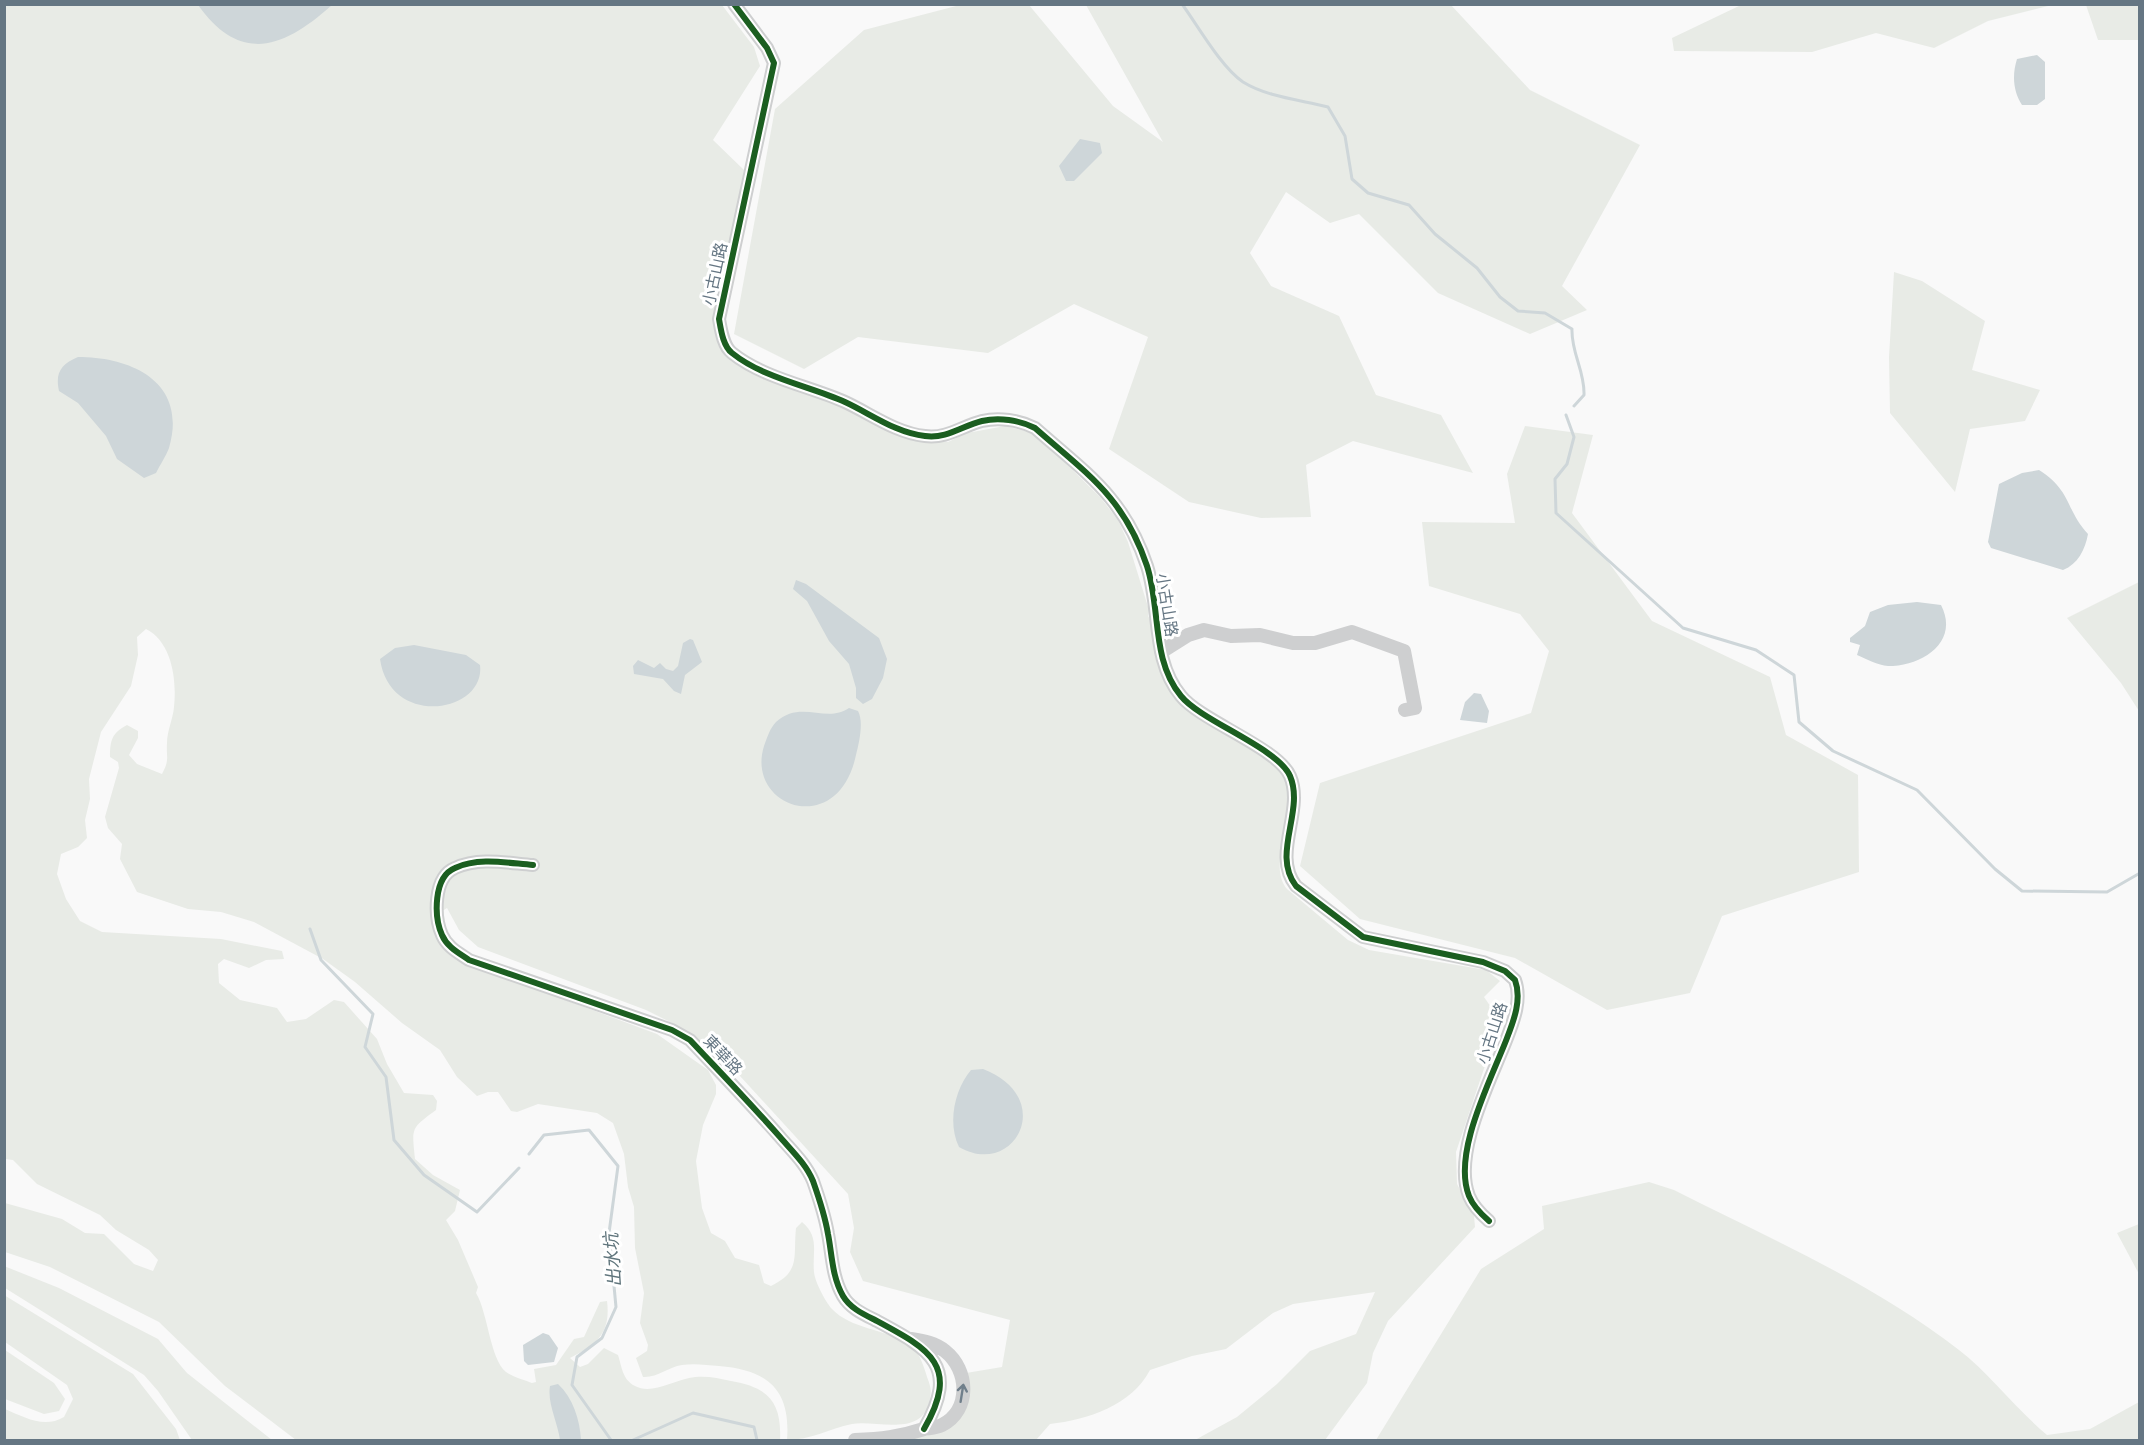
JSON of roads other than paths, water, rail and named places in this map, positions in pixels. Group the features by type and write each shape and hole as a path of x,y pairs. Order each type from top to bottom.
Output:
{"street":[{"name":"小古山路","path":"734,4 767,48 774,63 719,319 729,351 748,363 844,402 891,426 926,437 951,435 981,421 1015,420 1035,428 1102,486 1124,512 1148,568 1167,676 1182,698 1276,760 1288,771 1292,779 1294,815 1287,860 1291,879 1296,886 1363,937 1483,962 1504,971 1515,980 1518,1000 1510,1029 1465,1154 1464,1178 1469,1197 1489,1221"},
{"path":"1161,652 1188,635 1204,630 1231,636 1260,634 1293,643 1315,643 1352,632 1404,651 1415,708 1405,710"},
{"name":"東華路","path":"532,865 472,862 451,869 440,882 438,897 442,936 453,949 469,960 672,1030 690,1040 803,1163 812,1178 827,1231 834,1272 842,1295 849,1305 911,1339 929,1354 940,1372 940,1391 935,1410 924,1429"},
{"name":"東華路","path":"855,1440 906,1436 941,1425 955,1414 962,1400 964,1380 958,1365 945,1351 928,1341 911,1339"}],"waterway":[{"path":"1182,4 1218,57 1243,82 1273,95 1328,107 1345,136 1352,179 1368,193 1409,205 1435,234 1477,268 1500,297 1518,311 1545,313 1572,329 1572,338 1584,386 1584,395 1574,406"},
{"path":"1566,415 1574,437 1567,464 1555,479 1556,513 1683,628 1756,650 1794,675 1799,722 1833,751 1917,790 1995,869 2022,891 2107,892 2140,873"},
{"name":"出水坑","path":"310,929 321,960 373,1014 365,1047 386,1077 394,1140 424,1175 477,1212 519,1168"},
{"name":"出水坑","path":"529,1154 544,1135 589,1130 618,1166 609,1233 616,1307 602,1338 577,1357 572,1385 611,1440"},
{"name":"出水坑","path":"633,1440 693,1413 754,1427 757,1440"}]}
